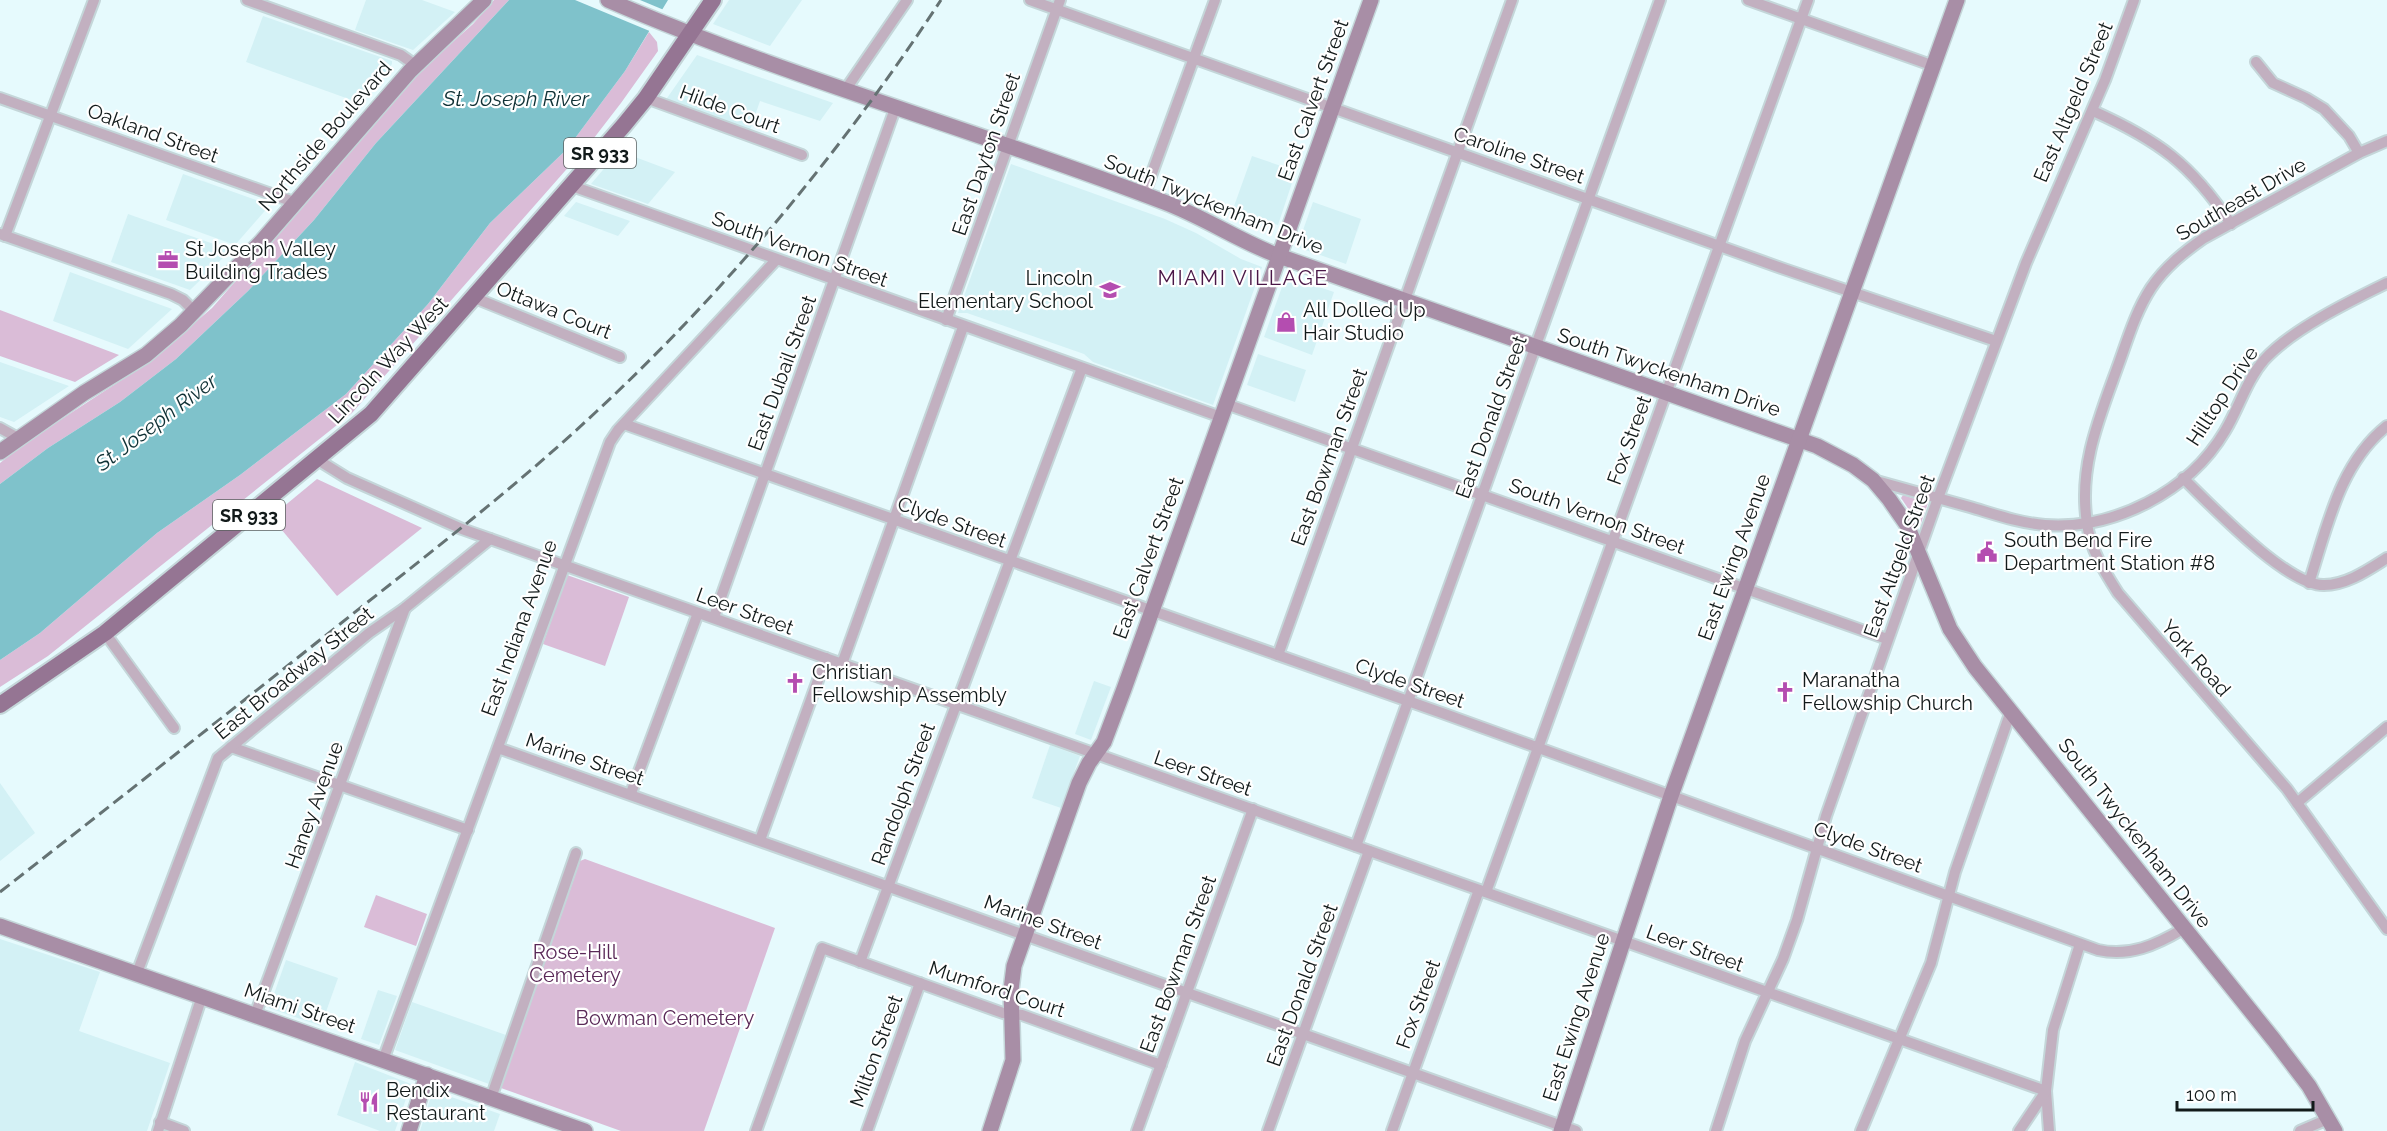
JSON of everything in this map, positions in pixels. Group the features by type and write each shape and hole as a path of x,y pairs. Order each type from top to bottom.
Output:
{"main road":[{"name":"Lincoln Way West","path":"0,705 105,633 378,407 475,298 646,98 713,0"}],"street":[{"path":"94,0 2,235 171,294 183,300 195,312"},
{"path":"248,0 401,55 415,65"},
{"name":"Northside Boulevard","path":"0,452 146,355 195,312 415,65 484,0"},
{"name":"South Twyckenham Drive","path":"608,0 689,35 1144,195 1208,221 1242,241 1279,256 1835,455 1873,480 1890,499 1907,525 1950,629 1975,667 2274,1040 2309,1086 2331,1125"},
{"path":"846,89 907,0"},
{"name":"Caroline Street","path":"1030,0 1059,5 1194,58 1332,108 1719,246 1996,341"},
{"path":"1144,195 1215,0"},
{"name":"East Calvert Street","path":"990,1131 1013,1060 1012,978 1024,935 1079,783 1108,730 1371,0"},
{"name":"East Bowman Street","path":"1278,655 1512,0"},
{"name":"East Donald Street","path":"1356,846 1660,0"},
{"path":"1748,0 1934,66"},
{"name":"Fox Street","path":"1392,1131 1538,748 1808,0"},
{"name":"East Ewing Avenue","path":"1567,1129 1623,942 1671,796 1957,0"},
{"name":"East Altgeld Street","path":"1716,1131 1737,1063 1797,920 1817,847 1887,639 1996,341 2053,197 2093,111 2134,0"},
{"name":"East Dayton Street","path":"946,320 1059,5"},
{"path":"2256,62 2273,83 2324,109 2349,136 2359,153"},
{"name":"Oakland Street","path":"0,98 294,202"},
{"name":"Hilde Court","path":"646,98 802,155"},
{"name":"East Dubail Street","path":"714,617 896,106"},
{"path":"2093,111 2134,129 2175,158 2204,187 2231,224"},
{"name":"Southeast Drive","path":"2086,523 2085,483 2090,447 2137,314 2152,287 2175,260 2204,238 2359,153 2387,141"},
{"name":"South Vernon Street","path":"572,186 1082,368 1352,448 1887,639"},
{"name":"East Indiana Avenue","path":"383,1060 610,442 624,423 776,260"},
{"name":"Hilltop Drive","path":"2086,523 2125,513 2149,502 2183,478 2219,441 2249,381 2274,350 2296,333 2387,283"},
{"name":"Ottawa Court","path":"475,298 620,357"},
{"path":"842,664 963,327"},
{"name":"Randolph Street","path":"860,962 1082,368"},
{"name":"Clyde Street","path":"624,423 1817,847 2080,944 2121,953 2154,945 2183,929"},
{"path":"2310,583 2346,477 2365,448 2387,426"},
{"path":"0,428 18,438"},
{"name":"Leer Street","path":"318,459 347,478 490,539 2046,1091"},
{"path":"2183,478 2277,563 2295,577 2310,583 2325,585 2345,581 2387,558"},
{"name":"South Twyckenham Drive","path":"1873,480 1938,498"},
{"path":"1938,498 2027,523 2059,526 2086,523"},
{"name":"York Road","path":"2086,523 2099,562 2118,593 2297,803 2387,929"},
{"name":"East Broadway Street","path":"137,974 218,758 369,633 405,608 490,539"},
{"name":"Haney Avenue","path":"255,1015 405,608"},
{"path":"631,794 698,613"},
{"path":"105,633 174,728"},
{"path":"760,840 826,658"},
{"path":"1861,1131 1930,963 1948,895 2011,711"},
{"path":"2297,803 2387,727"},
{"path":"231,747 468,830"},
{"name":"Marine Street","path":"498,748 1304,1033 1567,1129"},
{"name":"East Bowman Street","path":"1137,1131 1253,809"},
{"name":"East Donald Street","path":"1268,1131 1369,851"},
{"path":"491,1098 576,854"},
{"name":"Miami Street","path":"0,926 585,1131"},
{"path":"2049,1131 2046,1091 2053,1030 2080,944"},
{"name":"Mumford Court","path":"756,1131 822,948 1161,1065"},
{"name":"Milton Street","path":"867,1131 920,983"},
{"path":"184,1131 159,1127 202,996"},
{"path":"409,1131 427,1075"},
{"path":"2019,1131 2046,1091"},
{"path":"2300,1131 2331,1125"}],"shaded area":[{"path":"366,0 422,0 455,12 413,50 355,30"},
{"path":"729,0 802,0 770,46 713,24"},
{"path":"263,16 392,61 392,64 360,103 246,62"},
{"path":"697,55 833,103 820,121 760,101 750,130 665,101"},
{"path":"619,151 675,172 648,204 591,184"},
{"path":"1252,156 1296,171 1278,225 1233,209"},
{"name":"Lincoln Elementary School","path":"1011,164 1165,219 1196,233 1241,259 1262,267 1213,405 1093,362 1084,354 967,313 958,313"},
{"path":"183,174 270,205 235,245 166,220"},
{"path":"576,202 630,221 618,236 564,216"},
{"path":"1313,202 1361,219 1346,264 1297,247"},
{"path":"128,214 231,250 190,290 111,262"},
{"path":"70,272 172,309 128,349 53,321"},
{"path":"1286,276 1334,292 1312,355 1264,337"},
{"path":"1258,354 1306,370 1295,402 1247,385"},
{"path":"0,362 69,386 14,422 0,417"},
{"path":"1094,681 1111,687 1091,740 1075,734"},
{"path":"1050,745 1080,756 1061,808 1032,798"},
{"path":"0,783 35,833 0,861"},
{"path":"0,939 100,972 79,1031 170,1063 147,1131 0,1131"},
{"path":"286,960 338,978 321,1026 269,1008"},
{"path":"378,990 397,996 379,1045 361,1039"},
{"path":"412,1002 506,1035 489,1084 395,1050"},
{"path":"355,1062 411,1084 395,1131 380,1131 337,1115"},
{"path":"437,1092 500,1114 494,1131 420,1131 432,1093"}],"green space":[{"path":"494,0 509,0 376,143 314,220 248,291 176,359 120,402 48,448 0,484 0,463 25,443 149,362 212,308 419,72 473,24"},
{"path":"649,32 657,42 658,51 594,138 352,413 48,656 0,687 0,660 40,633 157,533 240,475 346,394 428,304 490,223 567,149 625,71"},
{"path":"0,310 119,355 75,382 0,356"},
{"path":"317,479 422,528 337,596 271,517"},
{"path":"1903,495 1928,503 1920,526 1901,498"},
{"path":"567,575 629,597 605,666 543,644"},
{"name":"Bowman Cemetery","path":"585,859 775,928 704,1131 621,1131 501,1088 580,861"},
{"path":"376,895 427,914 416,946 364,927"}],"water":[{"name":"St. Joseph River","path":"509,0 668,0 625,71 567,149 490,223 428,304 346,394 240,475 157,533 40,633 0,660 0,484 48,448 120,402 176,359 248,291 314,220 376,143"}],"pier":[{"path":"575,0 640,0 664,10 652,32"}],"railway":[{"path":"0,892 471,520 597,411 692,316 781,216 864,110 941,0"}],"place":[{"name":"St Joseph Valley Building Trades","path":"168,260"},
{"name":"Lincoln Elementary School","path":"1110,290"},
{"name":"All Dolled Up Hair Studio","path":"1286,322"},
{"name":"South Bend Fire Department Station #8","path":"1987,552"},
{"name":"Christian Fellowship Assembly","path":"795,683"},
{"name":"Maranatha Fellowship Church","path":"1785,692"},
{"name":"Bendix Restaurant","path":"369,1102"}],"district":[{"name":"MIAMI VILLAGE","path":"1243,277"}],"park label":[{"name":"Rose-Hill Cemetery","path":"575,964"}]}
